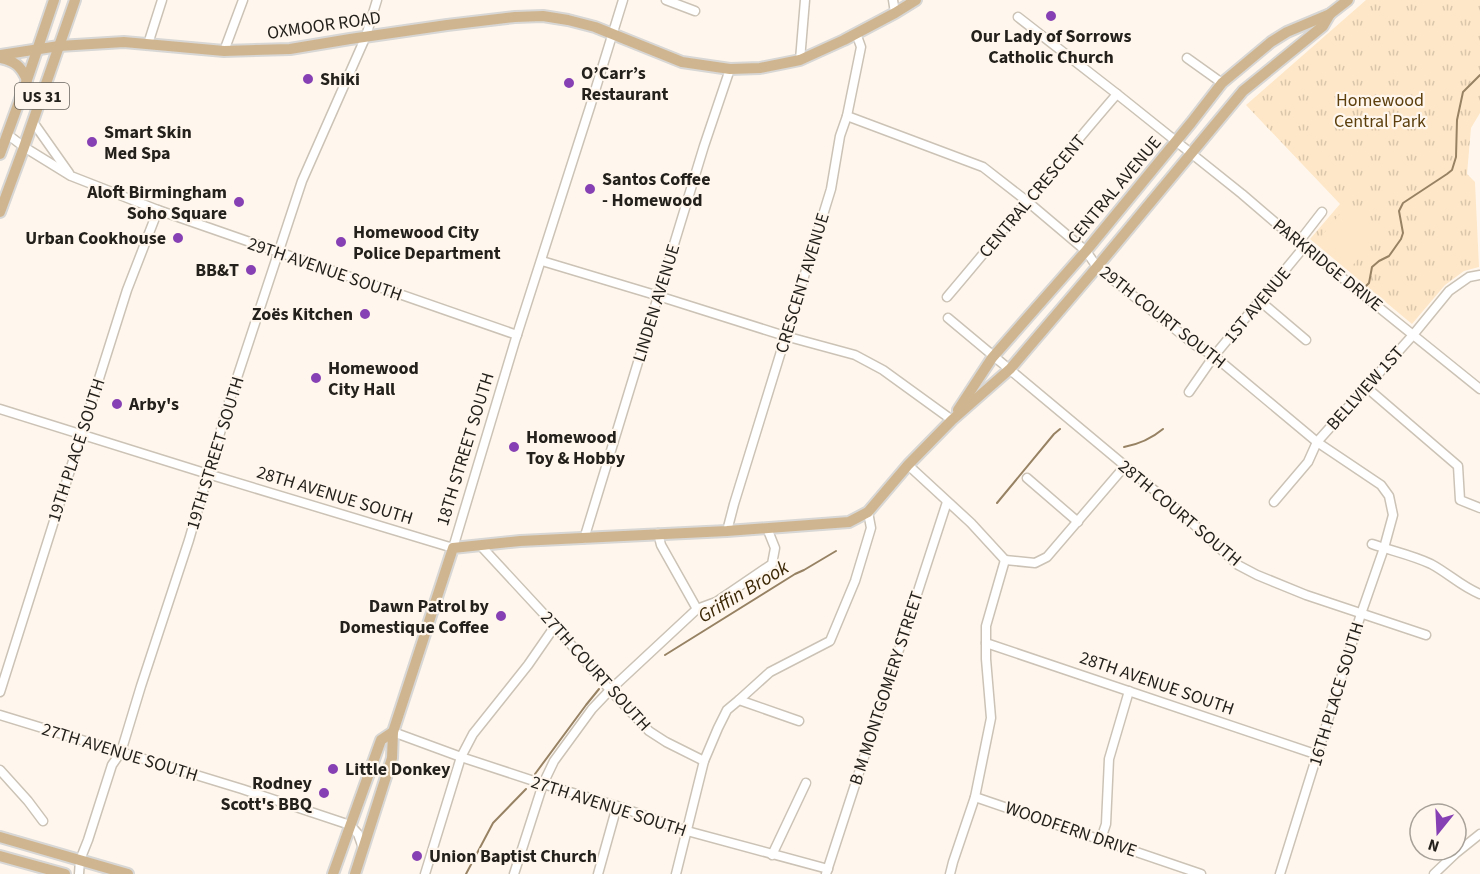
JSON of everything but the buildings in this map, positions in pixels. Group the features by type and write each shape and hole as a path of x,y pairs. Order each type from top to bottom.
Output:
{"main road":[{"name":"US 31","path":"0,153 54,0"},
{"name":"US 31","path":"0,212 75,0"},
{"name":"OXMOOR ROAD","path":"0,56 59,46 124,42 224,51 290,49 366,36 515,17 543,16 595,27 682,62 730,69 760,68 800,60 895,13 916,0"},
{"name":"CENTRAL AVENUE","path":"952,420 994,357 1086,251 1222,83 1271,42 1287,32 1330,14 1347,0"},
{"name":"CENTRAL AVENUE","path":"849,522 868,512 908,465 952,420 1010,369 1243,91 1323,27 1330,14"},
{"path":"0,56 11,60 23,70 27,80"},
{"name":"28TH AVENUE SOUTH","path":"453,548 520,541 727,531 849,522"},
{"name":"18TH STREET SOUTH","path":"356,874 392,758 393,732 453,548"},
{"path":"332,872 381,740 393,732"},
{"path":"0,837 128,874"},
{"path":"0,855 43,870 65,874"}],"street":[{"path":"148,44 162,0"},
{"path":"224,51 243,0"},
{"name":"19TH STREET SOUTH","path":"80,874 80,860 112,765 121,752 189,540 253,328 302,181 366,36 378,0"},
{"name":"18TH STREET SOUTH","path":"453,548 623,0"},
{"path":"666,0 695,10"},
{"path":"800,60 805,0"},
{"path":"893,0 895,13"},
{"name":"PARKRIDGE DRIVE","path":"1018,17 1117,94 1480,389"},
{"name":"CRESCENT AVENUE","path":"727,531 831,189 840,136 847,116 861,47 856,33"},
{"path":"1187,58 1222,83"},
{"name":"LINDEN AVENUE","path":"584,539 704,146 730,69"},
{"name":"CENTRAL CRESCENT","path":"947,297 1117,94"},
{"name":"29TH COURT SOUTH","path":"847,116 982,167 1086,251 1097,267 1195,345 1214,356 1317,442 1381,485 1389,496 1393,514"},
{"path":"33,122 71,176"},
{"name":"29TH AVENUE SOUTH","path":"8,134 24,147 71,176 158,210 518,335"},
{"name":"19TH PLACE SOUTH","path":"0,692 127,290 158,210"},
{"name":"1ST AVENUE","path":"1189,392 1214,356 1260,301 1322,212"},
{"path":"542,261 785,336 855,355 883,370 952,420"},
{"name":"BELLVIEW 1ST","path":"1274,502 1308,462 1317,442 1413,335 1449,291 1469,277 1480,275"},
{"path":"1260,301 1306,340"},
{"name":"28TH COURT SOUTH","path":"948,318 1178,510 1238,565 1306,595 1426,635"},
{"path":"1366,387 1458,466 1461,500 1480,508"},
{"name":"28TH AVENUE SOUTH","path":"0,410 453,548"},
{"path":"908,465 971,523 1005,560 1035,563 1047,557 1125,466"},
{"path":"1027,478 1078,522"},
{"name":"B M MONTGOMERY STREET","path":"827,872 947,502"},
{"path":"676,874 704,762 718,728 728,710 770,672 830,641 855,581 871,528 868,512"},
{"name":"16TH PLACE SOUTH","path":"1280,874 1393,514"},
{"path":"514,874 543,784 555,761 592,709 697,609 716,602 772,564 775,548 767,528"},
{"path":"658,533 661,545 697,609"},
{"path":"1372,544 1408,554 1433,565 1471,591 1480,594"},
{"name":"27TH COURT SOUTH","path":"480,545 649,731 704,762"},
{"path":"950,874 975,797 991,718 986,626 1005,560"},
{"path":"425,874 461,757 473,734 528,665 555,626"},
{"name":"28TH AVENUE SOUTH","path":"986,643 1318,755"},
{"path":"1101,839 1106,824 1109,759 1128,691"},
{"path":"740,700 799,721"},
{"name":"27TH AVENUE SOUTH","path":"0,715 242,789 350,825"},
{"name":"27TH AVENUE SOUTH","path":"393,732 461,757 617,806 687,831 827,872"},
{"path":"0,770 43,821"},
{"path":"772,855 806,783"},
{"name":"WOODFERN DRIVE","path":"975,797 1201,874"},
{"path":"599,874 617,806"},
{"path":"350,825 358,834 363,849"},
{"path":"1434,874 1480,834"},
{"path":"72,874 80,860"}],"green space":[{"name":"Homewood Central Park","path":"1366,0 1480,0 1480,113 1471,128 1467,174 1475,182 1479,267 1464,271 1445,285 1412,324 1310,239 1340,204 1246,105"},
{"path":"1349,207 1378,230 1379,235 1352,266 1347,267 1319,245 1319,239 1345,208"}],"waterway":[{"name":"Griffin Brook","path":"1363,289 1369,283 1372,267 1389,256 1401,239 1403,233 1399,211 1403,203 1452,170 1456,157 1457,120 1463,92 1480,75"},
{"name":"Griffin Brook","path":"997,503 1060,429"},
{"name":"Griffin Brook","path":"1124,447 1145,441 1163,429"},
{"name":"Griffin Brook","path":"665,655 836,551"},
{"name":"Griffin Brook","path":"535,774 599,689"},
{"name":"Griffin Brook","path":"466,874 493,823 526,789"}],"place":[{"name":"Our Lady of Sorrows Catholic Church","path":"1051,16"},
{"name":"Shiki","path":"308,79"},
{"name":"O’Carr’s Restaurant","path":"569,83"},
{"name":"Smart Skin Med Spa","path":"92,142"},
{"name":"Santos Coffee - Homewood","path":"590,189"},
{"name":"Aloft Birmingham Soho Square","path":"239,202"},
{"name":"Urban Cookhouse","path":"178,238"},
{"name":"Homewood City Police Department","path":"341,242"},
{"name":"BB&T","path":"251,270"},
{"name":"Zoës Kitchen","path":"365,314"},
{"name":"Homewood City Hall","path":"316,378"},
{"name":"Arby's","path":"117,404"},
{"name":"Homewood Toy & Hobby","path":"514,447"},
{"name":"Dawn Patrol by Domestique Coffee","path":"501,616"},
{"name":"Little Donkey","path":"333,769"},
{"name":"Rodney Scott's BBQ","path":"324,793"},
{"name":"Union Baptist Church","path":"417,856"}]}
